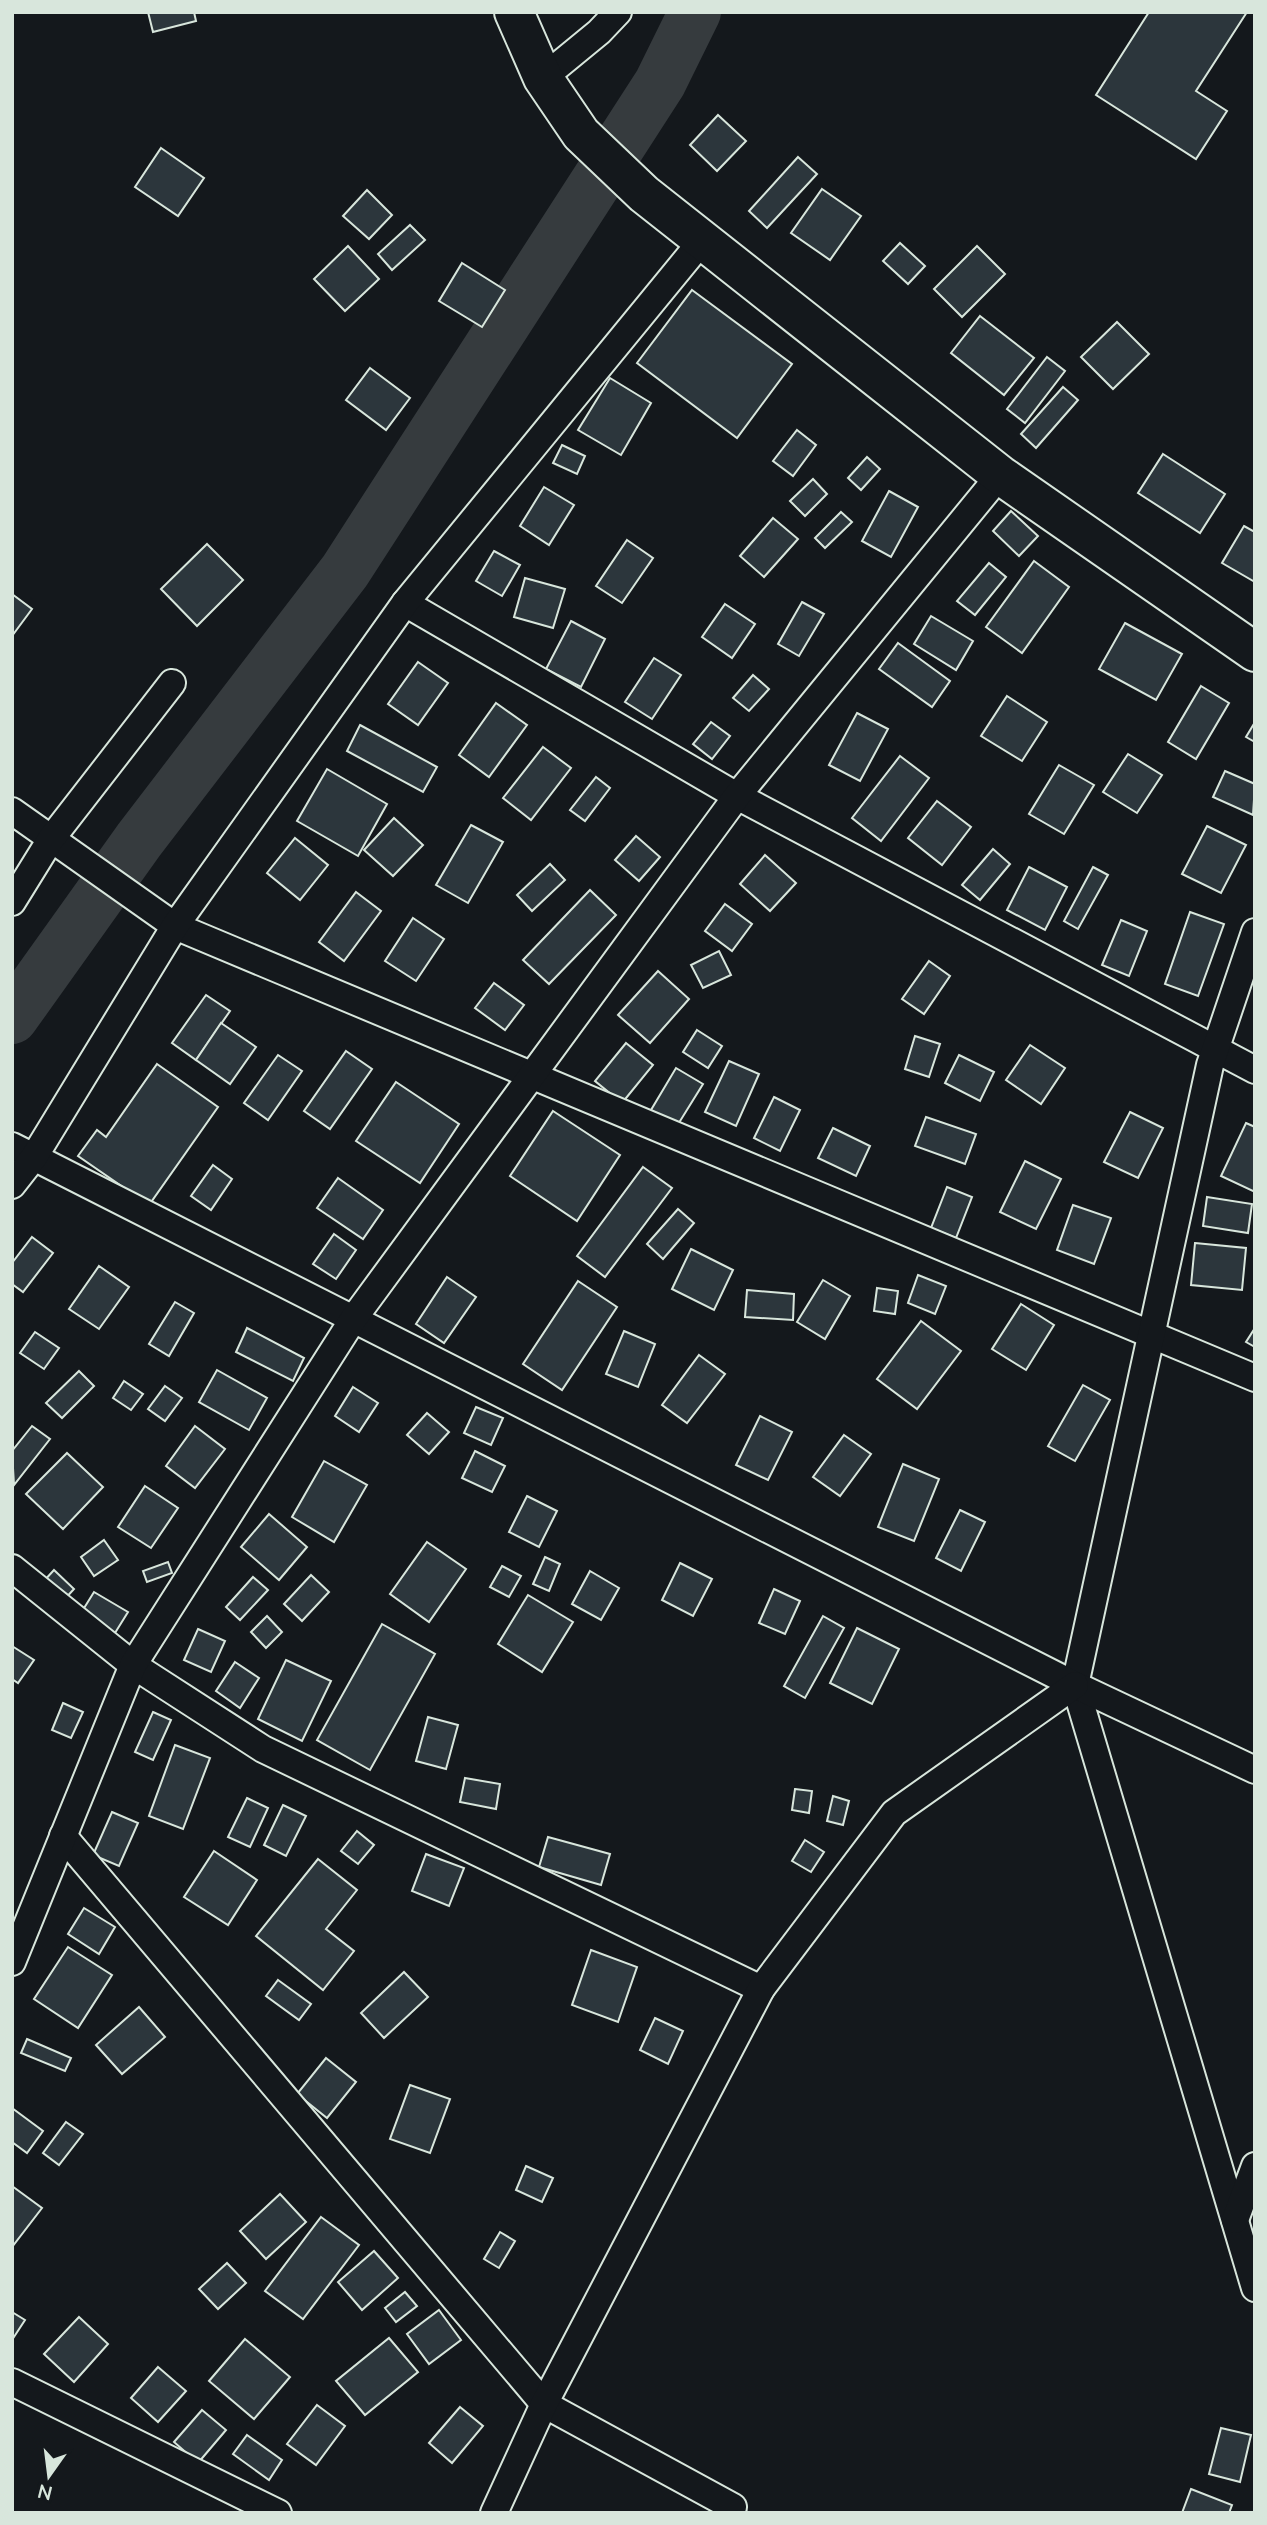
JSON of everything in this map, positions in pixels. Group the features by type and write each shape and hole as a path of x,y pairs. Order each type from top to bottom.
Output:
{"highway":[{"path":"514,12 544,78 581,134 644,194 701,242 1000,475 1255,652"}],"street":[{"path":"544,78 599,32 618,12"},
{"path":"12,1185 23,1151 175,926 405,603 701,242"},
{"path":"12,1962 133,1665 354,1318 737,796 1000,475"},
{"path":"405,603 737,796 1255,1070"},
{"path":"12,902 51,839 172,683"},
{"path":"12,811 175,926 1255,1378"},
{"path":"1255,932 1215,1049 1075,1685 1255,2288"},
{"path":"23,1151 1075,1685 1255,1770"},
{"path":"12,1568 133,1665 263,1749 761,1989"},
{"path":"494,2513 544,2404 761,1989 894,1813 1075,1685"},
{"path":"64,1836 544,2404 733,2507"},
{"path":"1235,2220 1255,2166"},
{"path":"12,2382 278,2513"}],"building":[{"path":"148,12 194,12 196,21 153,32"},
{"path":"1149,12 1247,12 1196,91 1227,111 1196,159 1096,95"},
{"path":"718,115 746,141 717,171 690,145"},
{"path":"161,148 204,178 178,216 135,187"},
{"path":"798,157 817,174 767,228 749,211"},
{"path":"822,189 861,216 830,260 791,233"},
{"path":"367,190 392,215 369,239 343,216"},
{"path":"410,225 425,240 392,270 378,254"},
{"path":"900,243 925,266 908,284 883,261"},
{"path":"348,246 379,279 345,311 314,279"},
{"path":"977,246 1005,274 962,317 934,289"},
{"path":"462,263 505,290 482,327 439,301"},
{"path":"692,290 792,364 737,438 637,363"},
{"path":"980,316 1034,358 1004,395 951,353"},
{"path":"1117,322 1149,354 1113,389 1081,357"},
{"path":"1047,357 1065,371 1025,423 1007,409"},
{"path":"370,368 410,398 386,430 346,400"},
{"path":"610,378 651,403 621,455 578,430"},
{"path":"1063,387 1078,400 1036,448 1021,434"},
{"path":"797,430 816,445 793,476 773,461"},
{"path":"562,445 585,456 577,474 553,463"},
{"path":"1163,454 1225,494 1200,533 1138,493"},
{"path":"867,457 880,469 861,490 848,478"},
{"path":"813,479 827,494 805,516 790,501"},
{"path":"544,487 574,505 549,545 520,526"},
{"path":"889,491 918,507 891,557 862,541"},
{"path":"1011,511 1038,536 1019,556 993,531"},
{"path":"841,512 852,522 825,548 815,538"},
{"path":"773,518 798,539 764,577 740,556"},
{"path":"1244,526 1255,532 1255,582 1222,563"},
{"path":"627,540 653,558 622,603 596,586"},
{"path":"207,544 243,580 197,626 161,589"},
{"path":"494,551 520,565 502,596 476,581"},
{"path":"1034,561 1069,587 1022,653 986,627"},
{"path":"989,563 1006,577 975,615 957,601"},
{"path":"525,578 565,589 553,628 514,617"},
{"path":"12,594 32,609 12,636"},
{"path":"802,602 824,614 799,656 778,644"},
{"path":"725,604 755,624 732,658 702,637"},
{"path":"931,616 973,641 956,670 914,644"},
{"path":"571,621 605,639 581,687 546,669"},
{"path":"1125,623 1182,654 1156,700 1099,669"},
{"path":"898,643 950,681 932,707 879,669"},
{"path":"654,658 681,675 652,719 625,702"},
{"path":"418,662 448,683 418,725 388,704"},
{"path":"753,675 769,689 749,711 733,698"},
{"path":"1201,686 1229,703 1196,759 1168,742"},
{"path":"1007,696 1047,722 1022,761 981,736"},
{"path":"496,703 527,725 489,777 459,755"},
{"path":"857,713 888,729 860,781 829,765"},
{"path":"711,722 730,736 712,759 693,744"},
{"path":"1255,722 1255,742 1246,737"},
{"path":"360,725 437,767 423,792 347,751"},
{"path":"543,747 571,768 531,820 503,798"},
{"path":"1128,754 1162,775 1137,813 1103,792"},
{"path":"900,756 929,778 881,841 852,818"},
{"path":"1059,765 1094,785 1064,834 1029,814"},
{"path":"327,769 387,804 358,856 297,821"},
{"path":"1225,771 1255,784 1253,815 1213,797"},
{"path":"596,777 610,788 585,821 570,810"},
{"path":"937,801 971,827 942,865 908,838"},
{"path":"394,818 423,845 393,876 364,850"},
{"path":"471,825 503,842 468,903 436,885"},
{"path":"1207,826 1246,845 1221,893 1182,874"},
{"path":"636,836 660,857 639,881 615,860"},
{"path":"295,838 328,865 300,900 267,873"},
{"path":"993,849 1010,864 980,900 962,885"},
{"path":"765,855 796,883 770,911 740,884"},
{"path":"550,864 565,880 532,911 517,895"},
{"path":"1029,867 1067,887 1045,930 1007,910"},
{"path":"1093,867 1108,875 1078,929 1064,921"},
{"path":"590,890 616,915 549,984 523,960"},
{"path":"356,892 381,911 344,961 319,942"},
{"path":"725,904 752,924 732,951 705,931"},
{"path":"1190,912 1224,924 1198,996 1165,984"},
{"path":"413,918 444,939 416,981 385,961"},
{"path":"1121,920 1147,931 1129,976 1102,965"},
{"path":"719,951 731,975 703,988 691,965"},
{"path":"929,961 950,976 924,1014 902,999"},
{"path":"658,971 689,999 650,1043 618,1015"},
{"path":"494,983 524,1005 505,1030 475,1008"},
{"path":"206,995 230,1011 196,1060 172,1043"},
{"path":"221,1023 256,1047 230,1084 196,1060"},
{"path":"697,1030 722,1046 708,1068 683,1052"},
{"path":"915,1036 940,1044 929,1077 905,1069"},
{"path":"626,1043 653,1065 622,1103 595,1081"},
{"path":"1030,1045 1065,1068 1041,1104 1006,1080"},
{"path":"346,1051 372,1069 330,1129 304,1111"},
{"path":"278,1055 302,1071 268,1120 244,1103"},
{"path":"959,1055 994,1072 980,1101 945,1083"},
{"path":"729,1061 759,1074 736,1126 705,1112"},
{"path":"157,1064 218,1107 149,1205 78,1156 97,1130 106,1137"},
{"path":"676,1068 703,1084 677,1126 651,1110"},
{"path":"396,1082 459,1124 420,1183 356,1141"},
{"path":"774,1097 800,1110 780,1151 754,1138"},
{"path":"553,1111 620,1155 577,1221 510,1176"},
{"path":"1130,1112 1163,1128 1138,1178 1104,1162"},
{"path":"926,1117 976,1134 965,1164 915,1146"},
{"path":"1246,1123 1255,1127 1255,1192 1221,1176"},
{"path":"833,1128 870,1146 856,1176 818,1158"},
{"path":"1025,1161 1061,1179 1036,1229 1000,1212"},
{"path":"213,1165 232,1179 211,1210 191,1196"},
{"path":"643,1167 672,1188 605,1277 577,1256"},
{"path":"338,1178 383,1210 363,1239 317,1208"},
{"path":"947,1187 972,1197 956,1238 931,1228"},
{"path":"1207,1197 1252,1204 1248,1233 1203,1226"},
{"path":"1073,1205 1111,1218 1094,1264 1057,1250"},
{"path":"678,1209 694,1223 663,1259 647,1244"},
{"path":"334,1234 356,1250 336,1279 313,1264"},
{"path":"32,1237 53,1253 23,1292 12,1284 12,1263"},
{"path":"1195,1243 1246,1248 1242,1290 1191,1285"},
{"path":"691,1249 733,1270 714,1310 672,1289"},
{"path":"99,1266 129,1287 99,1329 69,1309"},
{"path":"918,1275 946,1286 935,1314 908,1303"},
{"path":"447,1277 476,1297 444,1343 416,1324"},
{"path":"823,1280 850,1296 825,1339 797,1322"},
{"path":"578,1281 617,1307 562,1390 523,1364"},
{"path":"877,1288 898,1291 895,1314 874,1311"},
{"path":"747,1290 794,1294 793,1320 745,1317"},
{"path":"175,1302 194,1313 169,1356 149,1344"},
{"path":"1021,1304 1054,1325 1026,1370 992,1349"},
{"path":"921,1321 961,1351 917,1409 877,1379"},
{"path":"247,1328 304,1358 293,1381 236,1352"},
{"path":"1255,1328 1255,1347 1246,1342"},
{"path":"624,1331 655,1344 638,1387 606,1374"},
{"path":"35,1332 59,1348 44,1369 20,1353"},
{"path":"699,1355 725,1374 687,1423 662,1405"},
{"path":"217,1370 267,1398 249,1430 199,1402"},
{"path":"79,1371 94,1386 62,1418 46,1403"},
{"path":"124,1381 143,1394 131,1410 113,1398"},
{"path":"1083,1385 1110,1400 1075,1461 1048,1446"},
{"path":"165,1386 182,1398 165,1421 148,1409"},
{"path":"353,1387 378,1403 359,1432 335,1416"},
{"path":"476,1407 503,1418 491,1445 464,1433"},
{"path":"427,1413 449,1432 429,1454 407,1435"},
{"path":"760,1416 792,1432 768,1480 736,1465"},
{"path":"32,1426 50,1439 14,1485 12,1451"},
{"path":"195,1426 225,1449 195,1488 166,1466"},
{"path":"844,1435 871,1454 840,1496 813,1477"},
{"path":"475,1451 505,1466 492,1492 462,1478"},
{"path":"67,1453 103,1487 63,1529 26,1494"},
{"path":"324,1461 367,1485 334,1542 292,1517"},
{"path":"903,1464 939,1479 914,1541 878,1527"},
{"path":"145,1486 178,1508 151,1548 118,1527"},
{"path":"527,1496 557,1511 539,1547 509,1532"},
{"path":"960,1510 985,1522 961,1571 936,1558"},
{"path":"269,1514 307,1547 279,1580 241,1547"},
{"path":"104,1540 118,1560 94,1576 81,1557"},
{"path":"427,1542 466,1569 429,1622 390,1594"},
{"path":"545,1557 560,1564 549,1591 533,1584"},
{"path":"168,1562 172,1573 147,1582 143,1571"},
{"path":"680,1563 712,1579 693,1616 662,1600"},
{"path":"502,1566 521,1576 509,1597 490,1587"},
{"path":"54,1570 74,1589 63,1601 43,1582"},
{"path":"590,1571 619,1588 601,1620 572,1604"},
{"path":"311,1575 329,1592 302,1621 284,1604"},
{"path":"253,1577 268,1590 240,1620 226,1607"},
{"path":"774,1589 800,1601 785,1634 759,1623"},
{"path":"94,1592 128,1612 115,1633 81,1613"},
{"path":"528,1595 573,1622 542,1672 498,1644"},
{"path":"267,1616 282,1632 266,1648 251,1632"},
{"path":"823,1616 844,1628 805,1698 784,1686"},
{"path":"382,1624 435,1654 370,1770 317,1740"},
{"path":"857,1628 899,1649 872,1704 830,1683"},
{"path":"198,1629 225,1641 211,1672 184,1660"},
{"path":"12,1646 34,1660 18,1683 12,1679"},
{"path":"286,1660 331,1681 302,1741 258,1719"},
{"path":"235,1662 259,1678 240,1708 216,1691"},
{"path":"63,1703 83,1712 71,1738 52,1730"},
{"path":"153,1712 171,1720 153,1760 135,1752"},
{"path":"428,1717 458,1725 446,1769 416,1761"},
{"path":"175,1745 210,1758 183,1829 149,1816"},
{"path":"465,1778 500,1784 496,1809 460,1802"},
{"path":"795,1789 812,1791 809,1813 792,1810"},
{"path":"833,1796 849,1801 843,1825 827,1821"},
{"path":"247,1798 268,1808 250,1847 228,1837"},
{"path":"283,1805 306,1816 286,1856 264,1845"},
{"path":"112,1812 138,1823 119,1866 93,1855"},
{"path":"357,1831 374,1845 358,1864 341,1851"},
{"path":"548,1837 610,1854 601,1885 539,1867"},
{"path":"805,1840 824,1852 811,1872 792,1861"},
{"path":"214,1851 257,1880 228,1925 184,1897"},
{"path":"426,1854 464,1868 449,1906 412,1891"},
{"path":"318,1859 357,1890 326,1929 354,1951 323,1990 256,1936"},
{"path":"84,1908 115,1927 99,1954 68,1934"},
{"path":"68,1947 112,1975 78,2028 34,1999"},
{"path":"591,1950 637,1967 618,2022 572,2005"},
{"path":"404,1972 428,1997 384,2038 361,2013"},
{"path":"278,1980 311,2004 299,2020 266,1996"},
{"path":"139,2007 165,2037 122,2074 96,2045"},
{"path":"655,2018 683,2031 668,2064 640,2050"},
{"path":"27,2039 71,2058 65,2071 21,2053"},
{"path":"326,2058 356,2082 327,2118 297,2094"},
{"path":"410,2085 450,2099 430,2153 390,2139"},
{"path":"12,2108 43,2131 27,2153 12,2142"},
{"path":"66,2122 83,2134 59,2165 43,2153"},
{"path":"526,2166 553,2178 542,2202 516,2190"},
{"path":"12,2186 42,2208 12,2247"},
{"path":"280,2194 306,2222 266,2259 240,2231"},
{"path":"321,2217 359,2245 303,2319 265,2291"},
{"path":"500,2232 515,2241 499,2268 484,2259"},
{"path":"374,2251 398,2278 362,2310 338,2282"},
{"path":"227,2263 246,2283 218,2309 199,2289"},
{"path":"405,2292 417,2306 396,2322 385,2308"},
{"path":"439,2310 461,2340 429,2364 407,2334"},
{"path":"12,2312 25,2320 12,2340"},
{"path":"79,2317 108,2344 74,2382 44,2354"},
{"path":"389,2338 418,2372 365,2415 336,2381"},
{"path":"245,2339 290,2377 254,2419 209,2381"},
{"path":"158,2367 186,2391 158,2422 131,2398"},
{"path":"317,2405 345,2426 316,2465 287,2444"},
{"path":"460,2407 483,2426 452,2463 429,2443"},
{"path":"202,2410 226,2430 198,2463 174,2442"},
{"path":"1221,2428 1251,2435 1240,2482 1209,2474"},
{"path":"247,2435 282,2460 269,2480 233,2454"},
{"path":"1191,2489 1232,2505 1229,2513 1182,2513"}],"waterway":[{"path":"12,1018 139,840 345,571 660,83 695,12"}]}
